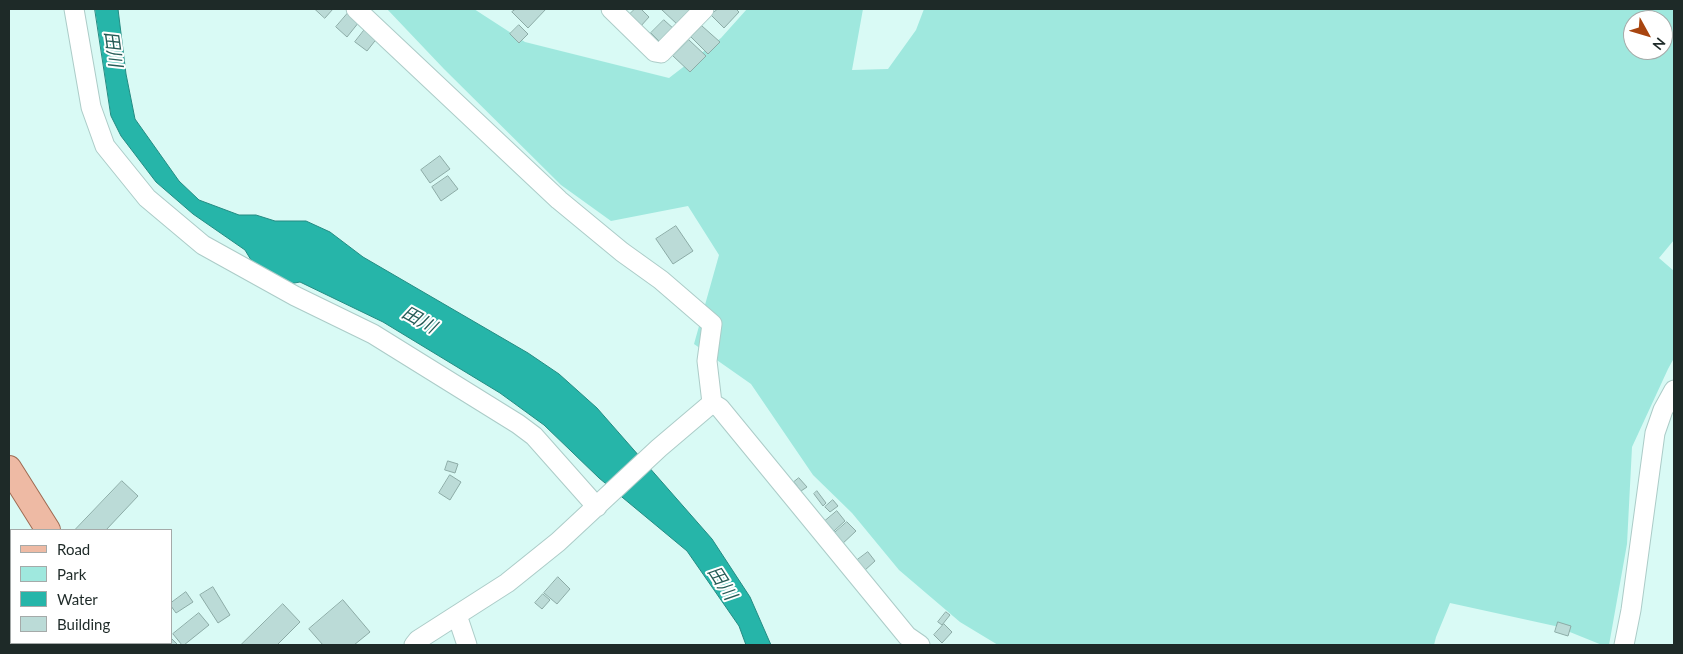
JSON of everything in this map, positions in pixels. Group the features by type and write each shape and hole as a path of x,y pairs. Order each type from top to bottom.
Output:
{"main road":[{"path":"9,468 47,529"}],"street":[{"path":"74,9 91,107 105,146 147,198 203,246 295,296 373,334 518,424 534,436 599,505"},
{"path":"356,9 559,200 622,252 661,280 712,324 707,361 712,403"},
{"path":"612,9 654,52 661,52 704,9"},
{"path":"1624,645 1631,610 1655,433 1663,410 1674,390"},
{"path":"414,645 418,640 507,583 558,542 659,448 712,403"},
{"path":"712,403 720,408 907,636 920,645"},
{"path":"457,615 467,645"}],"green space":[{"path":"387,9 474,9 525,42 669,78 721,38 747,9 863,9 852,70 888,69 916,30 924,9 1674,9 1674,240 1659,258 1674,271 1674,358 1632,447 1627,544 1609,645 1602,645 1555,626 1450,603 1434,645 998,645 960,622 899,570 852,513 813,475 751,384 694,344 719,255 688,206 611,221 561,185 444,69"}],"water":[{"name":"田川","path":"95,9 118,9 126,74 135,119 179,181 199,200 239,215 256,215 275,221 306,221 330,232 363,257 528,353 559,374 597,408 712,539 750,597 771,645 746,645 739,626 687,551 599,478 544,425 500,393 383,322 300,282 289,284 254,265 245,250 193,214 156,182 121,136 111,116"}],"building":[{"path":"315,9 333,9 325,18"},
{"path":"516,9 546,9 528,28 512,12"},
{"path":"635,9 641,9 649,17 640,27 628,16"},
{"path":"692,9 678,25 662,10"},
{"path":"718,9 736,9 739,12 724,28 711,15"},
{"path":"348,13 359,22 347,37 336,27"},
{"path":"664,20 675,30 662,44 651,33"},
{"path":"519,25 528,34 519,43 510,34"},
{"path":"702,26 720,42 708,54 691,37"},
{"path":"366,28 378,37 367,51 355,42"},
{"path":"689,40 706,56 690,72 673,56"},
{"path":"440,156 450,169 430,183 421,170"},
{"path":"448,176 458,189 441,201 432,187"},
{"path":"676,226 693,251 673,264 656,239"},
{"path":"448,461 458,464 455,473 445,470"},
{"path":"450,475 461,482 450,500 439,493"},
{"path":"799,478 807,487 801,491 794,482"},
{"path":"122,481 138,496 107,529 76,529"},
{"path":"817,491 826,503 823,506 814,494"},
{"path":"833,500 838,506 830,512 825,507"},
{"path":"837,511 845,521 834,531 825,521"},
{"path":"847,522 856,531 840,546 831,536"},
{"path":"868,552 875,561 864,571 856,561"},
{"path":"10,564 9,583 9,565"},
{"path":"558,577 570,589 557,604 544,593"},
{"path":"10,586 10,603 9,601"},
{"path":"213,587 230,615 218,623 200,595"},
{"path":"186,592 193,602 176,613 172,607 172,602"},
{"path":"543,594 550,600 542,609 535,603"},
{"path":"343,600 370,632 354,645 323,645 309,629"},
{"path":"283,604 300,622 277,645 241,645"},
{"path":"946,612 950,615 942,625 938,622"},
{"path":"199,613 209,625 182,645 173,634"},
{"path":"1558,622 1571,626 1568,636 1555,632"},
{"path":"944,624 952,632 942,643 934,635"},
{"path":"172,639 178,645 160,645 172,644"}]}
